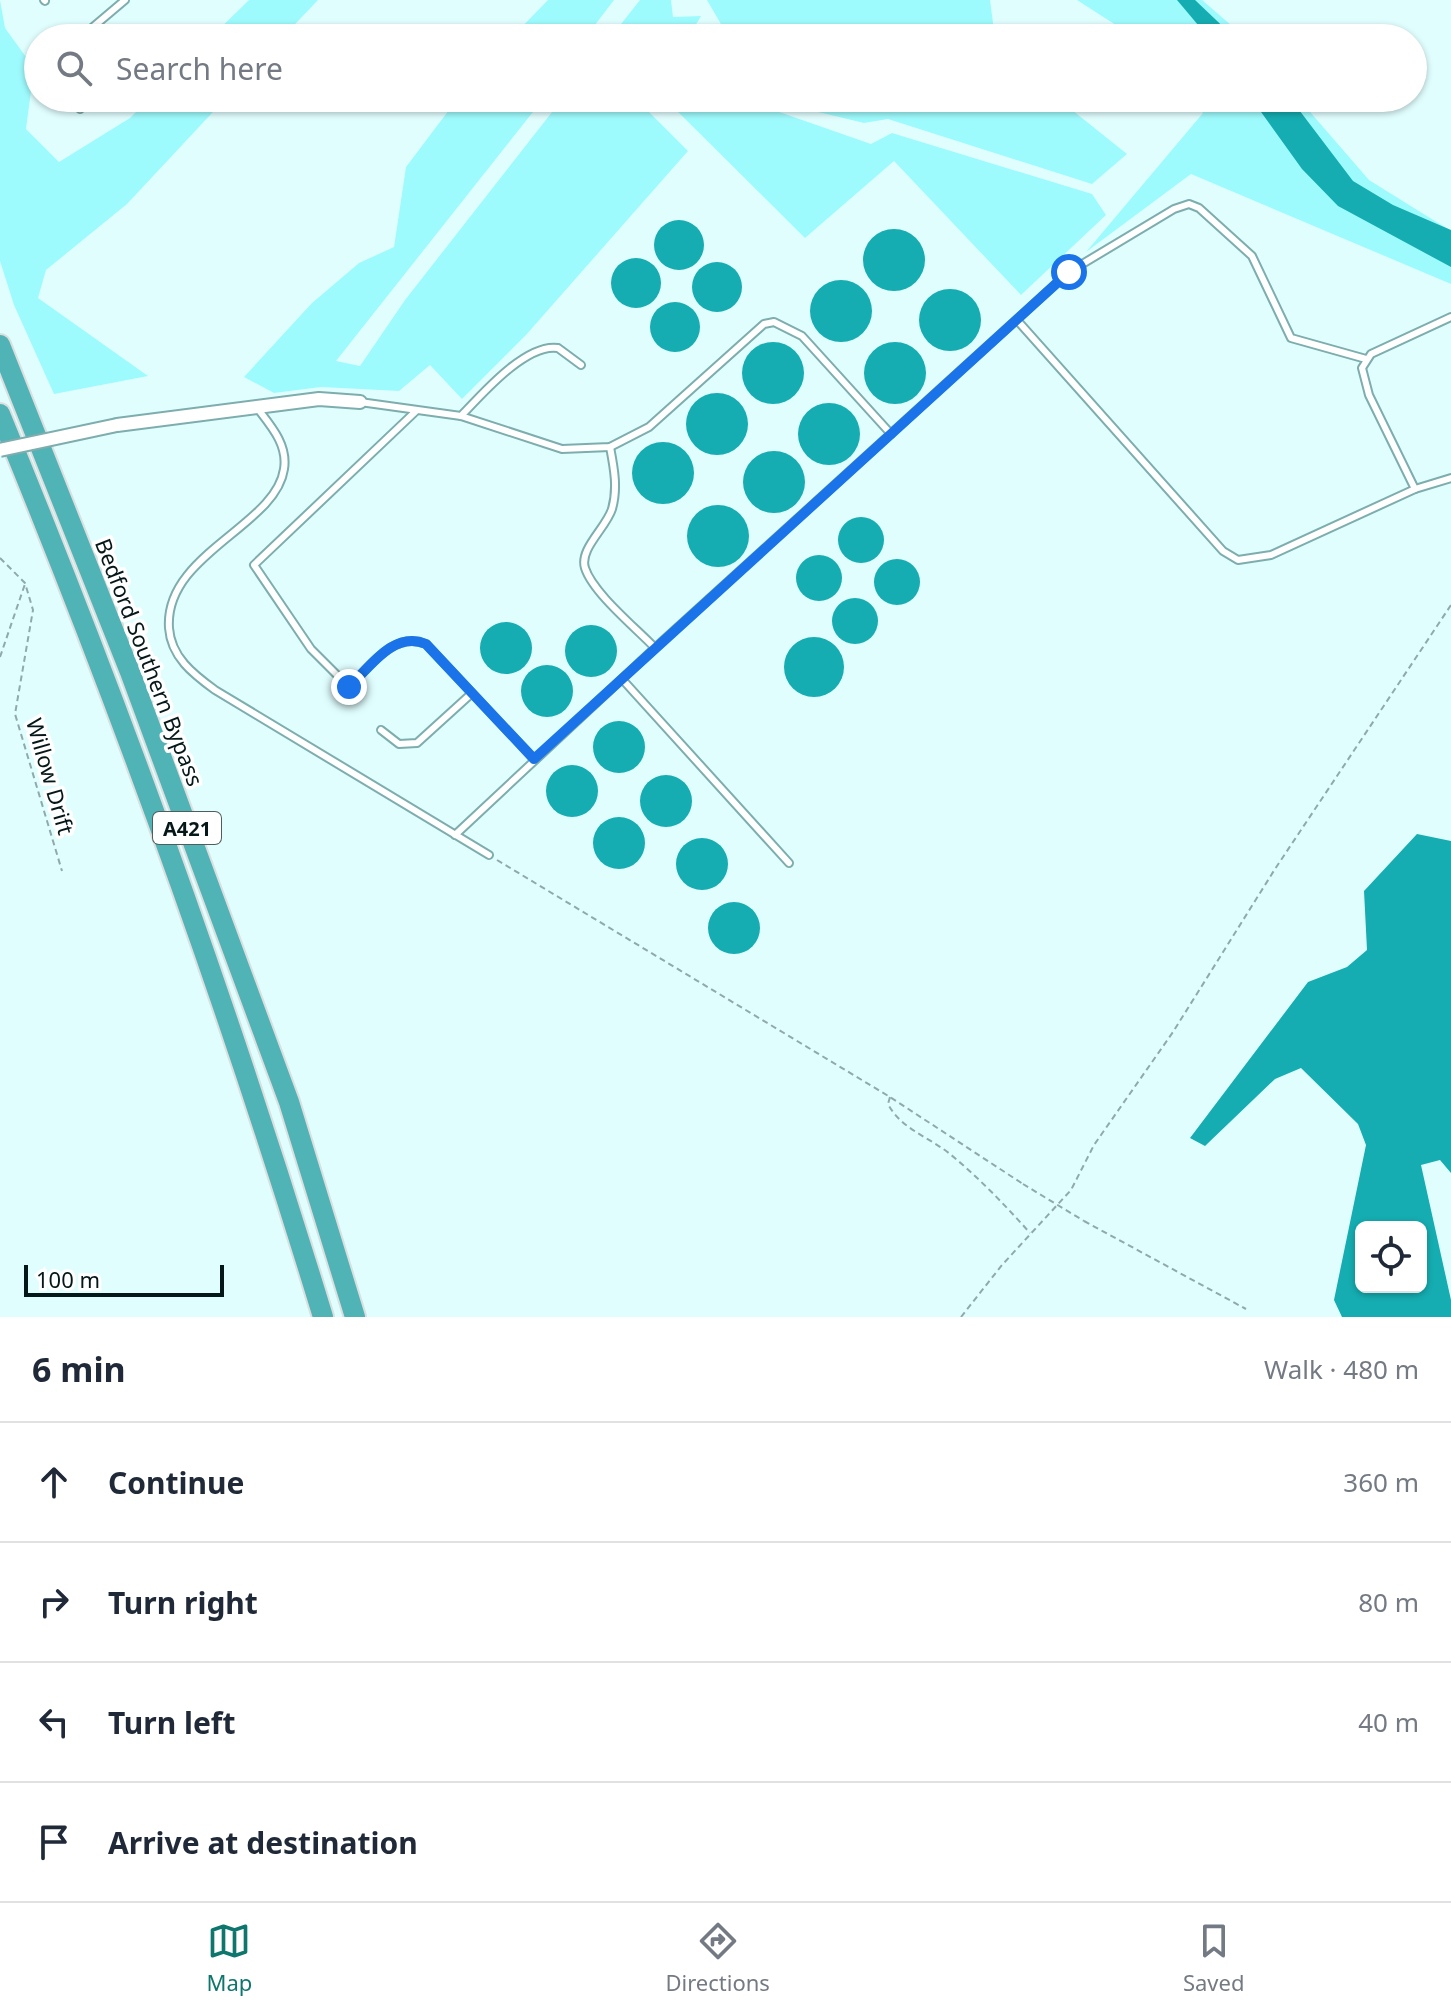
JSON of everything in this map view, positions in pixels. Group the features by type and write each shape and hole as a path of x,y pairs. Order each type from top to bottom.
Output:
{"highway":[{"name":"Bedford Southern Bypass","path":"0,345 130,672 283,1087 355,1317"},
{"name":"Bedford Southern Bypass","path":"0,414 110,686 260,1110 323,1317"}],"street":[{"path":"0,450 117,425 256,406 319,399 360,402"}],"lane":[{"path":"97,24 125,0"},
{"path":"455,835 655,648 1069,272 1174,209 1189,204 1208,215 1252,256 1291,338 1366,359 1451,317"},
{"path":"1017,320 1223,551 1238,560 1271,555 1415,489 1451,478"},
{"path":"360,402 461,416 549,447 610,447 649,427 764,324 774,322 802,336 891,434"},
{"path":"461,416 504,374 535,351 558,348 581,365"},
{"path":"1366,359 1362,380 1415,489"},
{"path":"256,406 283,449 284,469 277,486 261,506 188,574 173,595 168,614 169,635 177,655 191,673 215,690 489,855"},
{"path":"416,411 254,565 311,649 349,687 396,643 415,639 426,644 534,759"},
{"path":"610,447 615,492 612,509 605,526 585,553 584,561 592,580 655,648"},
{"path":"622,679 789,863"},
{"path":"381,730 399,744 417,743 471,694"}],"path":[{"path":"0,558 25,583 0,657"},
{"name":"Willow Drift","path":"25,583 33,610 15,714 62,871"},
{"path":"961,1317 1071,1190 1094,1145 1173,1032 1275,869 1451,605"},
{"path":"489,855 890,1097 1084,1221 1246,1309"},
{"path":"890,1097 888,1104 894,1115 948,1153 999,1198 1030,1234"}],"shaded area":[{"path":"0,0 5,28 24,54 24,112 28,112 26,129 59,162 136,112 213,112 127,204 46,270 38,298 148,376 54,394 14,305 0,261"},
{"path":"249,0 318,0 295,24 224,24"},
{"path":"548,0 614,0 596,24 525,24"},
{"path":"640,0 671,0 673,17 701,16 696,24 621,24"},
{"path":"707,0 990,0 993,24 721,24"},
{"path":"1077,0 1202,0 1230,24 1114,24"},
{"path":"1177,0 1195,0 1220,24 1197,24"},
{"path":"447,112 533,112 336,361 360,366 405,300 552,112 649,112 688,151 526,335 462,399 430,365 399,391 321,387 274,393 244,377 312,303 359,263 394,247 406,167"},
{"path":"678,112 779,112 871,144 892,133 1092,194 1106,215 1021,295 894,161 805,238"},
{"path":"818,112 1074,112 1127,154 1092,184 888,119 864,123"},
{"path":"1261,112 1301,112 1353,181 1393,205 1451,230 1451,267 1338,206 1302,169"},
{"path":"1310,112 1369,180 1451,231 1451,284 1191,174 1086,252 1203,113"},
{"path":"679,220 697,227 704,245 697,263 679,270 661,263 654,245 661,227"},
{"path":"894,229 906,231 916,238 923,248 923,272 916,282 906,289 894,291 882,289 872,282 865,272 863,260 865,248 872,238 882,231"},
{"path":"636,258 654,265 661,283 654,301 636,308 618,301 611,283 618,265"},
{"path":"717,262 735,269 742,287 735,305 717,312 699,305 692,287 699,269"},
{"path":"841,280 853,282 863,289 870,299 870,323 863,333 853,340 841,342 829,340 819,333 812,323 810,311 812,299 819,289 829,282"},
{"path":"950,289 962,291 972,298 979,308 979,332 972,342 962,349 950,351 938,349 928,342 921,332 919,320 921,308 928,298 938,291"},
{"path":"675,302 693,309 700,327 693,345 675,352 657,345 650,327 657,309"},
{"path":"773,342 785,344 795,351 802,361 802,385 795,395 785,402 773,404 761,402 751,395 744,385 742,373 744,361 751,351 761,344"},
{"path":"895,342 907,344 917,351 924,361 924,385 917,395 907,402 895,404 883,402 873,395 866,385 864,373 866,361 873,351 883,344"},
{"path":"717,393 729,395 739,402 746,412 746,436 739,446 729,453 717,455 705,453 695,446 688,436 686,424 688,412 695,402 705,395"},
{"path":"829,403 841,405 851,412 858,422 858,446 851,456 841,463 829,465 817,463 807,456 800,446 798,434 800,422 807,412 817,405"},
{"path":"663,442 675,444 685,451 692,461 692,485 685,495 675,502 663,504 651,502 641,495 634,485 632,473 634,461 641,451 651,444"},
{"path":"774,451 786,453 796,460 803,470 803,494 796,504 786,511 774,513 762,511 752,504 745,494 743,482 745,470 752,460 762,453"},
{"path":"718,505 730,507 740,514 747,524 747,548 740,558 730,565 718,567 706,565 696,558 689,548 687,536 689,524 696,514 706,507"},
{"path":"861,517 877,524 884,540 877,556 861,563 845,556 838,540 845,524"},
{"path":"819,555 835,562 842,578 835,594 819,601 803,594 796,578 803,562"},
{"path":"897,559 913,566 920,582 913,598 897,605 881,598 874,582 881,566"},
{"path":"855,598 871,605 878,621 871,637 855,644 839,637 832,621 839,605"},
{"path":"506,622 525,629 532,648 525,667 506,674 487,667 480,648 487,629"},
{"path":"591,625 610,632 617,651 610,670 591,677 572,670 565,651 572,632"},
{"path":"814,637 836,645 844,667 836,689 814,697 792,689 784,667 792,645"},
{"path":"547,665 566,672 573,691 566,710 547,717 528,710 521,691 528,672"},
{"path":"619,721 638,728 645,747 638,766 619,773 600,766 593,747 600,728"},
{"path":"572,765 591,772 598,791 591,810 572,817 553,810 546,791 553,772"},
{"path":"666,775 685,782 692,801 685,820 666,827 647,820 640,801 647,782"},
{"path":"619,817 638,824 645,843 638,862 619,869 600,862 593,843 600,824"},
{"path":"1417,834 1451,841 1451,1173 1440,1160 1421,1165 1451,1300 1451,1317 1342,1317 1334,1300 1366,1145 1358,1124 1301,1068 1275,1079 1205,1146 1190,1138 1308,982 1347,967 1367,950 1364,891"},
{"path":"702,838 721,845 728,864 721,883 702,890 683,883 676,864 683,845"},
{"path":"734,902 753,909 760,928 753,947 734,954 715,947 708,928 715,909"}],"route":[{"path":"349,687 396,643 415,639 426,644 534,759 1069,272"}]}
